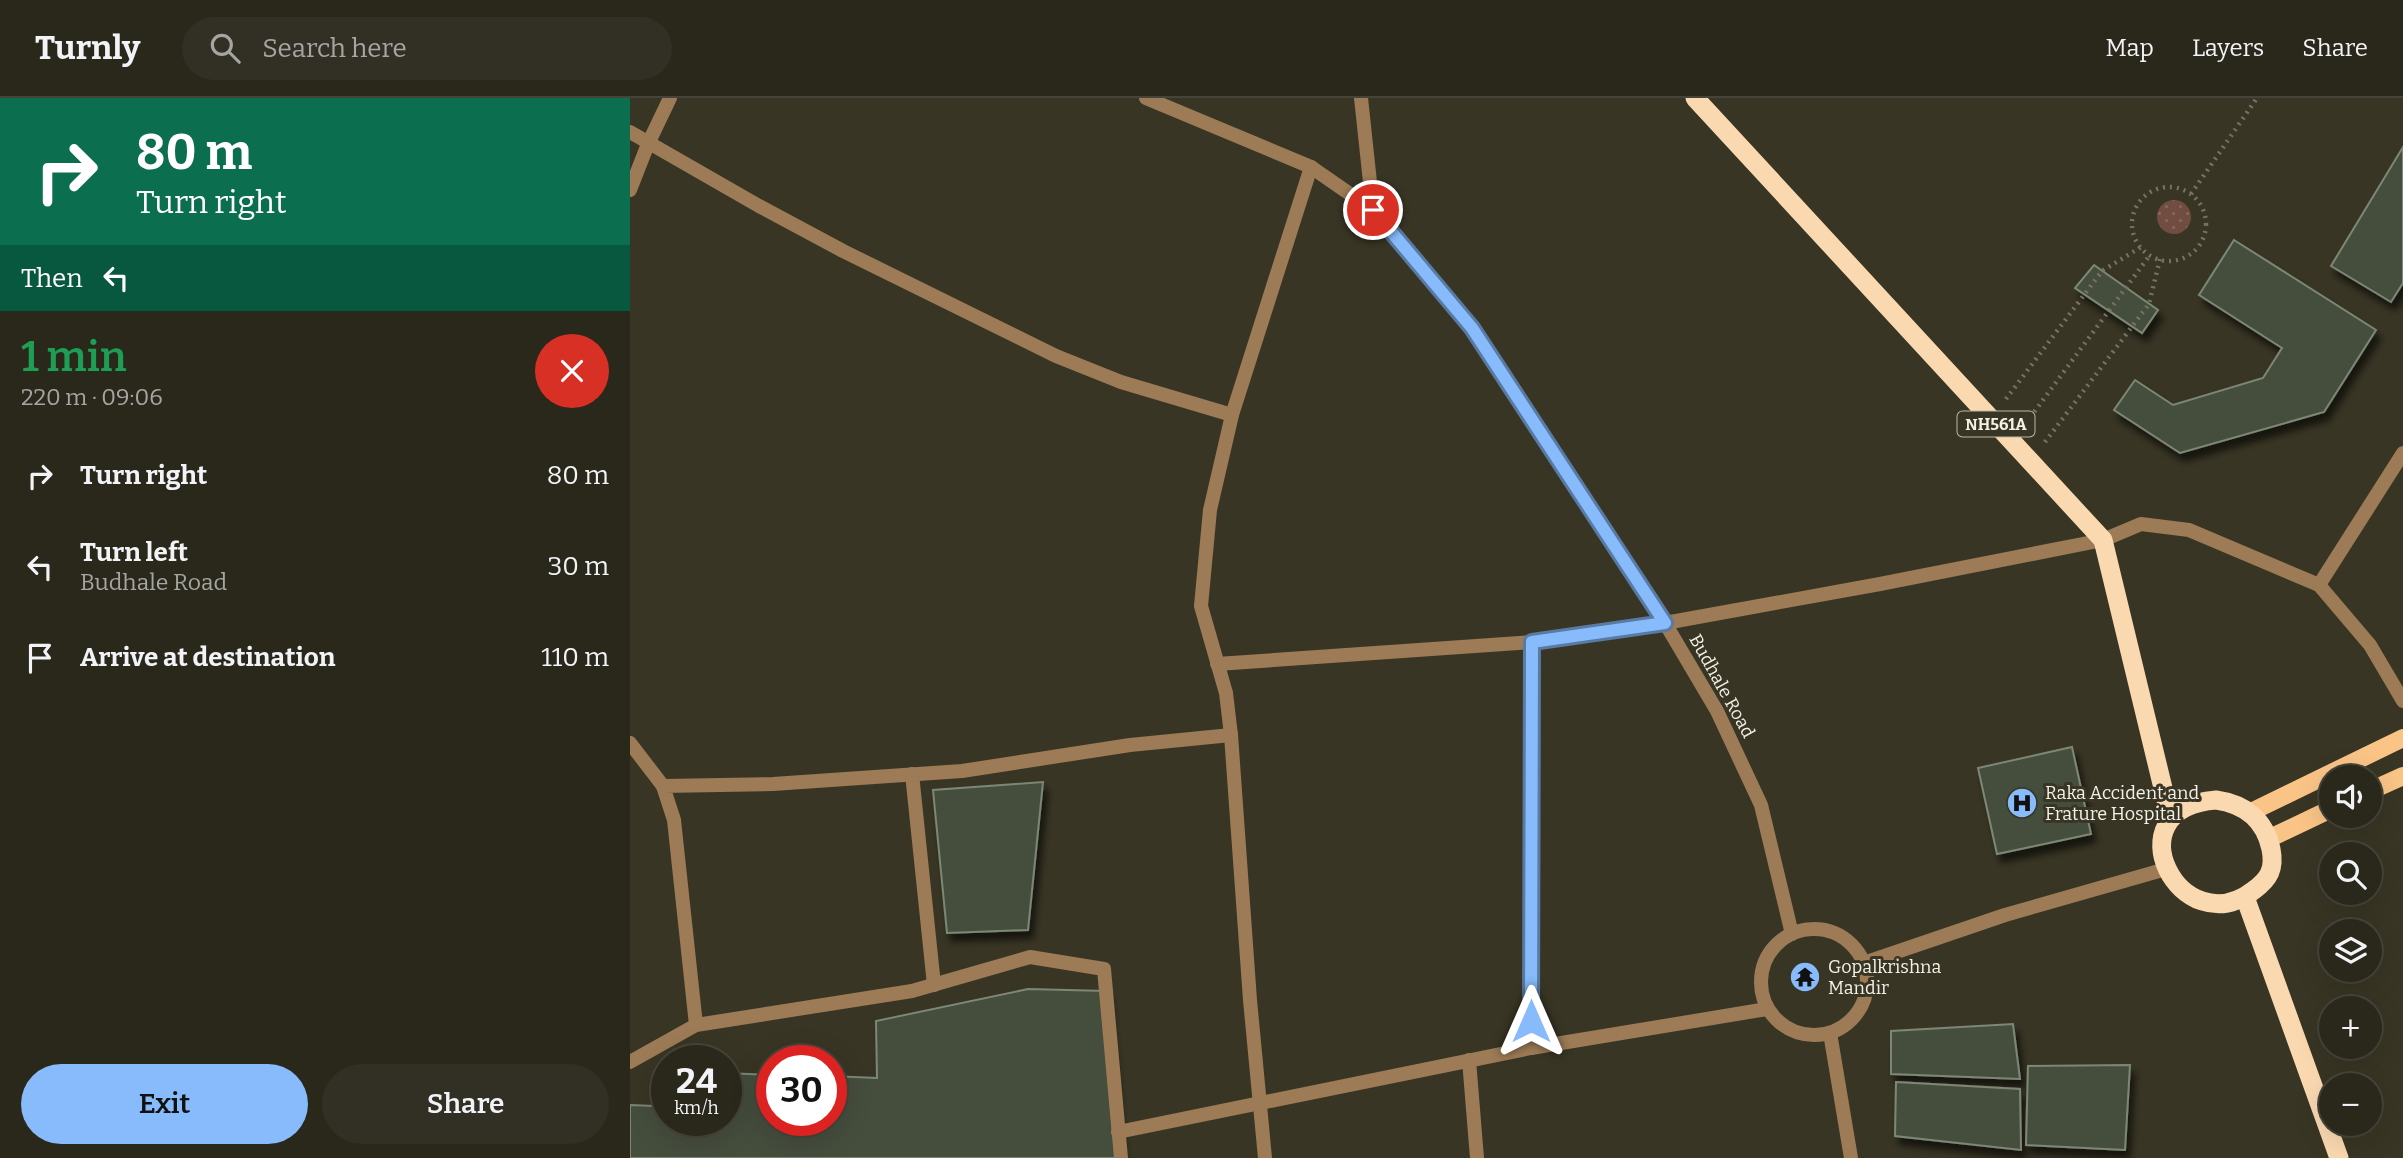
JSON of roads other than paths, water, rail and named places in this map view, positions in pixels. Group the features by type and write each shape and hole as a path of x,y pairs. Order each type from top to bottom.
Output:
{"highway":[{"name":"NH561A","path":"1695,98 2103,540 2170,817 2163,834 2162,852 2166,869"},
{"path":"2166,869 2183,890 2207,902 2226,903 2245,897 2269,876 2273,865 2268,839 2251,812 2233,802 2199,801 2170,817"},
{"path":"2245,897 2339,1158"}],"main road":[{"path":"2251,812 2403,738"},
{"path":"2382,786 2403,776"},
{"path":"2268,839 2319,815"}],"street":[{"path":"630,190 670,98"},
{"name":"Budhale Road","path":"1146,98 1311,167 1373,210 1472,328 1665,623 1717,711 1761,805 1792,934"},
{"path":"1361,98 1373,210"},
{"path":"630,132 843,251 1056,356 1121,382 1232,415"},
{"path":"1265,1158 1250,1000 1231,735 1226,693 1201,607 1210,510 1232,415 1311,167"},
{"path":"2319,585 2403,453"},
{"path":"1217,664 1532,642 1665,623 2103,540 2141,524 2189,530 2319,585 2370,645 2403,701"},
{"path":"1531,1048 1532,642"},
{"path":"663,786 774,784 961,771 1130,745 1231,735"},
{"path":"630,743 663,786 674,820 696,1025"},
{"path":"912,774 934,985"},
{"path":"1864,964 2005,915 2166,869"},
{"path":"1809,929 1826,930 1849,943 1864,964 1867,981 1865,998 1857,1014 1846,1026 1830,1033 1812,1036 1794,1032 1779,1023 1767,1009 1761,993 1761,975 1766,958 1777,943 1792,934 1809,929"},
{"path":"630,1062 696,1025 899,993 1030,957 1104,969 1121,1158"},
{"path":"1118,1132 1531,1048 1767,1009"},
{"path":"1830,1033 1851,1158"},
{"path":"1469,1060 1477,1158"}],"place":[{"name":"Raka Accident and Frature Hospital","path":"2022,803"},
{"name":"Gopalkrishna Mandir","path":"1805,977"}]}
